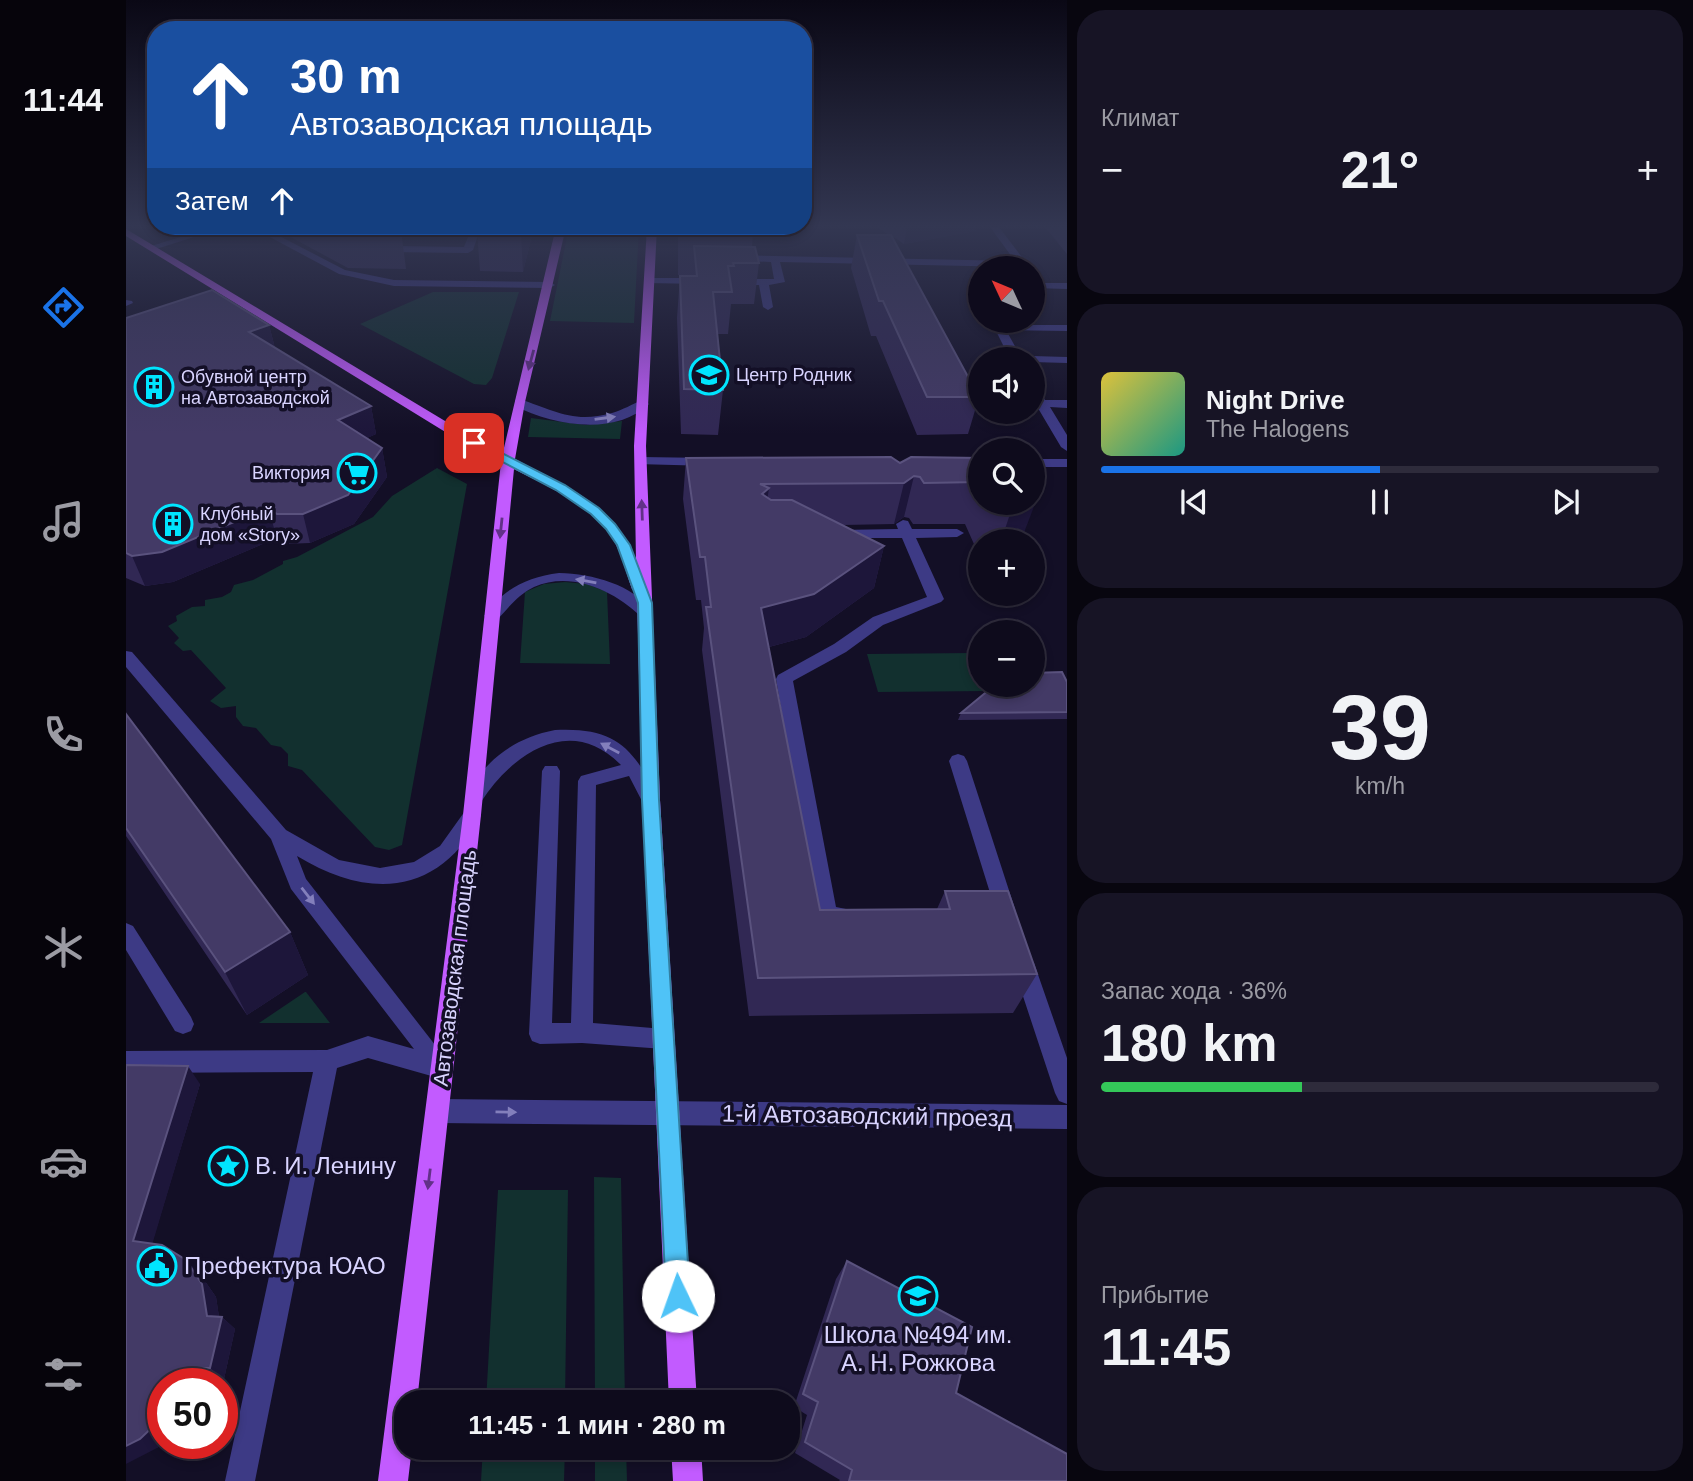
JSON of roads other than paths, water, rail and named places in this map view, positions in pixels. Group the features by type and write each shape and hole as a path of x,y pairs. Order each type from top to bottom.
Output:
{"main road":[{"path":"233,296 451,430 573,495 611,526 623,545 645,607"},
{"name":"Автозаводская площадь","path":"438,1111 473,806 508,460 519,403 547,296"},
{"path":"649,296 641,461 645,607 651,800 682,1390"},
{"path":"393,1481 438,1111"},
{"path":"687,1460 688,1481"}],"street":[{"path":"766,296 768,307"},
{"path":"1010,347 999,327 1066,328"},
{"path":"1045,359 1066,360"},
{"path":"519,403 553,416 586,420 620,416 643,404"},
{"path":"1045,403 1066,404"},
{"path":"1045,408 1066,447"},
{"path":"641,461 731,462"},
{"path":"1045,463 1066,464"},
{"path":"817,534 905,529 957,533"},
{"path":"869,916 828,916 784,679 840,648 878,621 936,599 905,529"},
{"path":"492,616 517,591 530,583 556,578 601,584 645,607"},
{"path":"126,656 279,835 298,883 442,1068"},
{"path":"279,835 338,868 357,874 397,874 423,868 443,855 493,768 516,750 541,739 586,737 605,744 624,755 651,800"},
{"path":"958,761 1006,924 1066,1093"},
{"path":"582,1033 587,781 634,768"},
{"path":"551,771 540,1034 582,1033 664,1039"},
{"path":"126,932 183,1024"},
{"path":"126,1062 327,1061 369,1047 442,1068"},
{"path":"240,1481 327,1061"},
{"name":"Автозаводская площадь","path":"438,1111 668,1113"},
{"name":"1-й Автозаводский проезд","path":"668,1113 1066,1116"}],"place":[{"name":"Центр Родник","path":"709,375"},
{"name":"Обувной центр на Автозаводской","path":"154,387"},
{"name":"Виктория","path":"357,473"},
{"name":"Клубный дом «Story»","path":"173,524"},
{"name":"В. И. Ленину","path":"228,1166"},
{"name":"Префектура ЮАО","path":"157,1266"},
{"name":"Школа №494 им. А. Н. Рожкова","path":"918,1296"}]}
